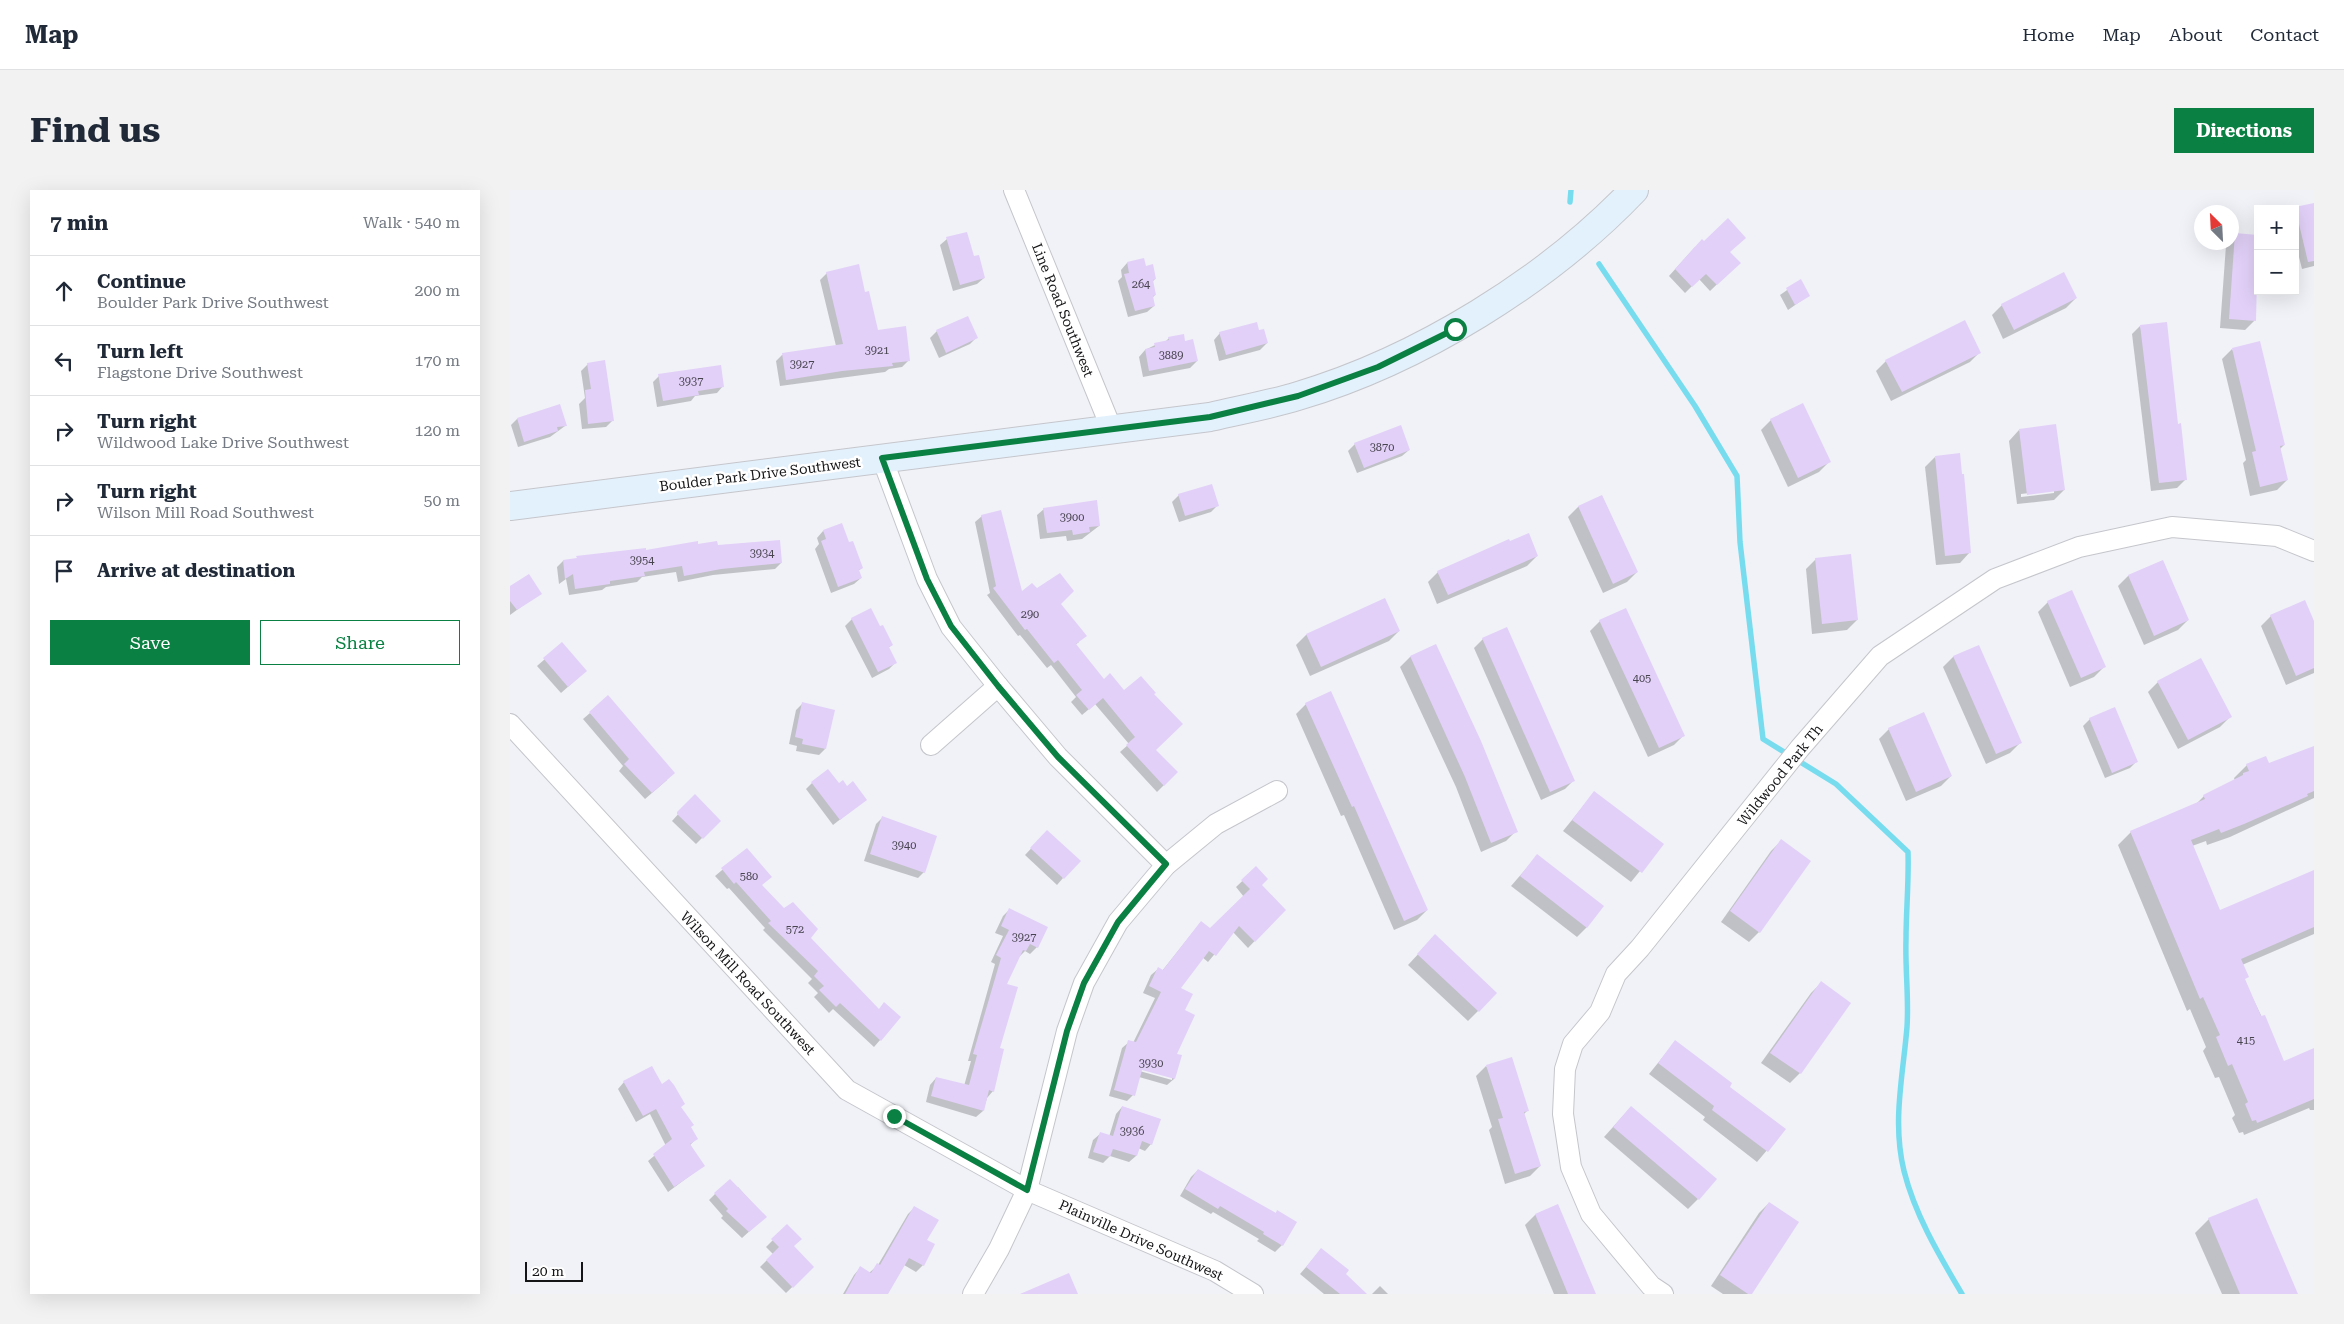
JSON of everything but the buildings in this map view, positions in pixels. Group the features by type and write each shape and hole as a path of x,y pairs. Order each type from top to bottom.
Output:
{"street":[{"name":"Line Road Southwest","path":"1014,190 1112,430"},
{"name":"Boulder Park Drive Southwest","path":"510,506 1210,417 1289,398 1378,367 1455,329 1535,276 1618,206 1634,190"},
{"path":"882,458 927,579 951,626 998,686 1058,757 1166,864"},
{"name":"Wildwood Park Th","path":"1663,1294 1651,1286 1591,1214 1572,1167 1563,1114 1565,1069 1573,1044 1600,1012 1616,974 1640,948 1800,748 1880,656 1995,579 2079,547 2172,526 2277,536 2314,551"},
{"path":"931,745 998,686"},
{"name":"Wilson Mill Road Southwest","path":"510,724 847,1090 1027,1190"},
{"path":"973,1294 999,1249 1027,1190 1067,1031 1084,983 1118,922 1166,864 1216,824 1277,791"},
{"name":"Plainville Drive Southwest","path":"1027,1190 1215,1271 1253,1294"}],"waterway":[{"path":"1570,202 1571,190"},
{"path":"1599,264 1695,406 1737,476 1740,542 1763,739 1836,784 1908,852 1907,1027 1899,1117 1901,1153 1904,1171 1914,1203 1936,1250 1962,1294"}],"route":[{"path":"894,1116 1027,1190 1067,1031 1084,983 1118,922 1166,864 1058,757 998,686 951,626 927,579 882,458 1210,417 1298,396 1378,367 1455,329"}]}
